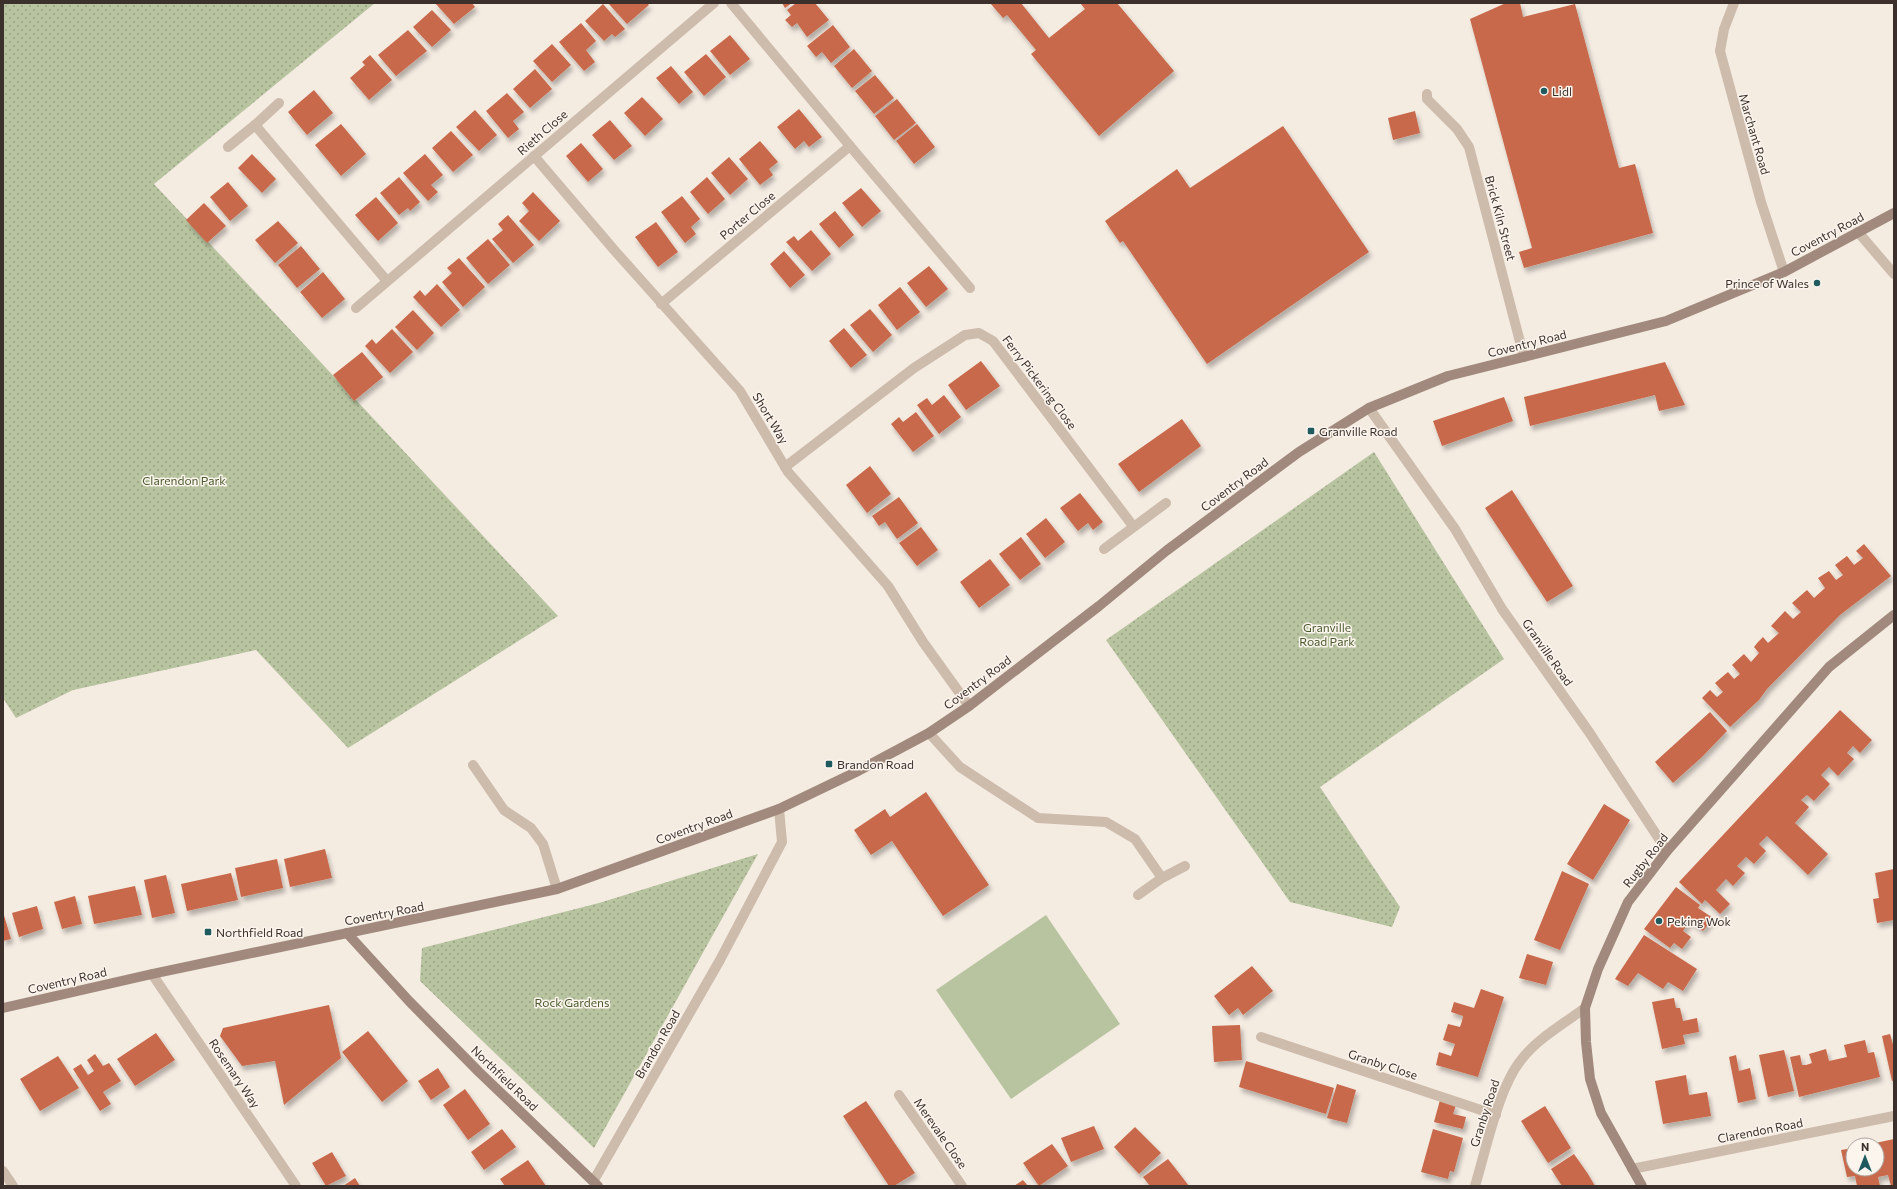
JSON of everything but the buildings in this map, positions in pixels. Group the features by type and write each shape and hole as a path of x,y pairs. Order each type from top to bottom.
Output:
{"main road":[{"name":"Coventry Road","path":"3,1008 152,974 502,902 557,889 779,809 856,772 929,733 968,706 1231,502 1299,452 1369,408 1448,376 1666,320 1784,272 1894,213"},
{"name":"Rugby Road","path":"1642,1186 1601,1113 1590,1078 1586,1042 1585,1008 1598,969 1628,902 1667,851 1829,667 1894,615"},
{"name":"Northfield Road","path":"347,933 409,1001 473,1066 596,1183"}],"street":[{"name":"Rieth Close","path":"356,308 714,3"},
{"path":"731,3 970,288"},
{"name":"Marchant Road","path":"1734,3 1724,29 1720,51 1761,202 1784,272"},
{"name":"Brick Kiln Street","path":"1425,98 1457,129 1470,147 1524,357"},
{"path":"228,147 279,103"},
{"path":"255,125 387,281"},
{"name":"Porter Close","path":"661,304 850,146"},
{"name":"Short Way","path":"534,156 661,304 740,391 785,467 888,586 968,706"},
{"path":"1858,232 1894,274"},
{"name":"Ferry Pickering Close","path":"785,467 914,368 965,335 979,333 993,341 1133,526"},
{"name":"Granville Road","path":"1369,408 1455,529 1502,609 1589,732 1667,851"},
{"path":"1104,549 1166,503"},
{"path":"929,733 960,767 1038,818 1106,822 1135,839 1162,878"},
{"path":"473,765 504,810 531,828 543,844 557,889"},
{"name":"Brandon Road","path":"596,1183 720,960 782,842 779,809"},
{"path":"1138,894 1162,878 1185,866"},
{"name":"Rosemary Way","path":"152,974 296,1186"},
{"name":"Granby Road","path":"1475,1186 1506,1084 1521,1060 1542,1039 1585,1008"},
{"name":"Granby Close","path":"1261,1037 1496,1115"},
{"name":"Merevale Close","path":"899,1095 962,1186"},
{"name":"Clarendon Road","path":"1632,1169 1894,1116"},
{"path":"3,1171 13,1186"}],"green space":[{"name":"Clarendon Park","path":"3,3 375,3 154,184 558,616 348,748 256,650 73,690 16,718 3,698"},
{"name":"Granville Road Park","path":"1374,452 1504,659 1320,787 1400,907 1392,927 1290,902 1106,640"},
{"name":"Rock Gardens","path":"758,854 594,1148 420,981 422,948 599,903"},
{"path":"1046,915 1120,1024 1011,1099 936,990"}],"place":[{"name":"Lidl","path":"1544,91"},
{"name":"Prince of Wales","path":"1817,283"},
{"name":"Granville Road","path":"1311,431"},
{"name":"Brandon Road","path":"829,764"},
{"name":"Peking Wok","path":"1659,921"},
{"name":"Northfield Road","path":"208,932"}]}
